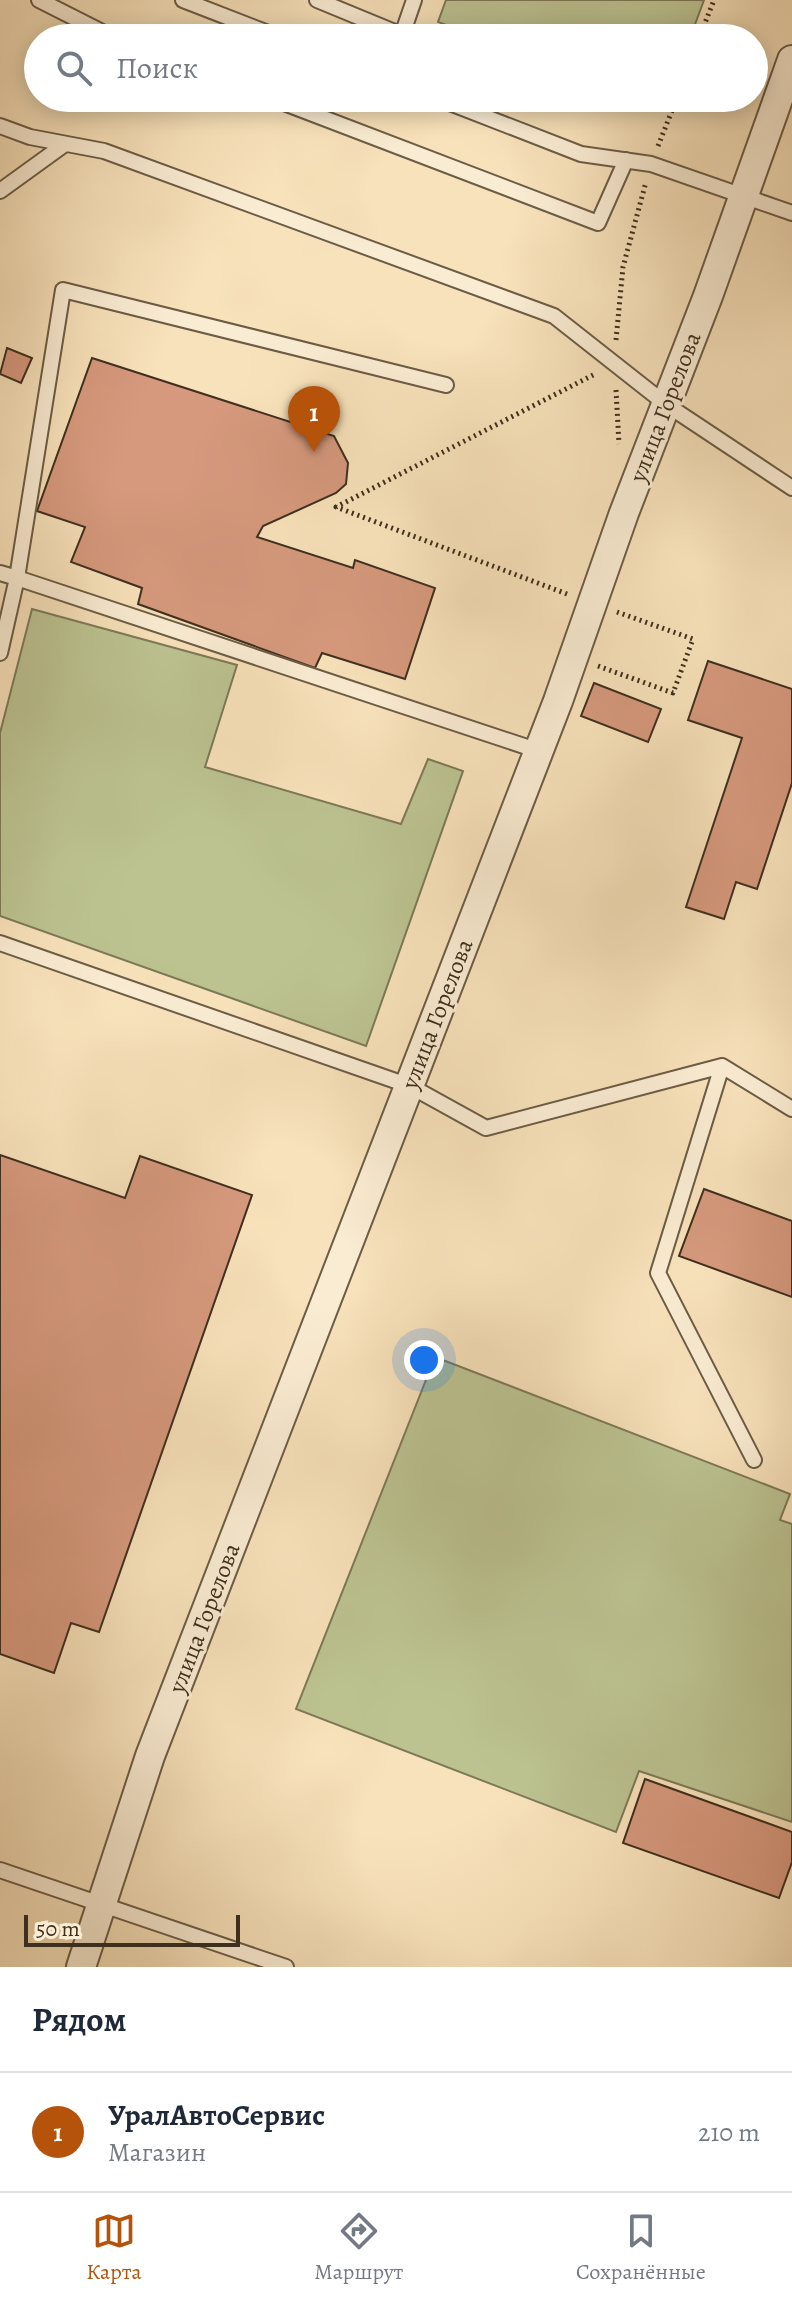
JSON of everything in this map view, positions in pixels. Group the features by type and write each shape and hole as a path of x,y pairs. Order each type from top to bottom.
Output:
{"street":[{"name":"улица Горелова","path":"81,1967 150,1756 539,751 792,60"}],"lane":[{"path":"39,0 86,24"},
{"path":"183,0 245,24"},
{"path":"317,0 375,24"},
{"path":"406,24 414,0"},
{"path":"308,112 598,223 626,160"},
{"path":"473,112 581,154 651,164 744,193 792,213"},
{"path":"0,126 104,151 554,316 667,405 792,488"},
{"path":"0,191 65,144"},
{"path":"0,653 17,578 63,290 446,385"},
{"path":"0,573 539,751"},
{"path":"0,943 410,1086 486,1128 722,1066 792,1109"},
{"path":"722,1066 658,1273 754,1460"},
{"path":"0,1870 286,1967"}],"path":[{"path":"705,24 714,0"},
{"path":"614,363 336,507 693,639 673,693"}],"green space":[{"path":"446,0 704,0 695,24 438,22"},
{"path":"32,609 237,665 205,767 401,824 428,759 463,771 366,1046 0,916 0,733"},
{"path":"435,1357 790,1494 780,1520 792,1524 792,1822 639,1771 616,1832 296,1709"}],"building":[{"path":"7,348 32,358 21,383 0,374"},
{"path":"92,358 334,436 348,463 346,484 336,493 263,526 257,537 353,568 355,560 435,588 405,679 322,653 315,668 138,604 142,588 71,562 85,527 37,511"},
{"path":"708,661 792,689 792,783 757,889 736,882 724,919 686,907 742,738 688,720"},
{"path":"594,683 661,709 648,742 581,716"},
{"path":"0,1155 125,1198 140,1156 252,1195 99,1632 71,1623 54,1673 0,1654"},
{"path":"704,1189 792,1221 792,1297 679,1256"},
{"path":"645,1779 792,1832 792,1862 779,1898 623,1843"}],"place":[{"name":"УралАвтоСервис","path":"314,452"}]}
